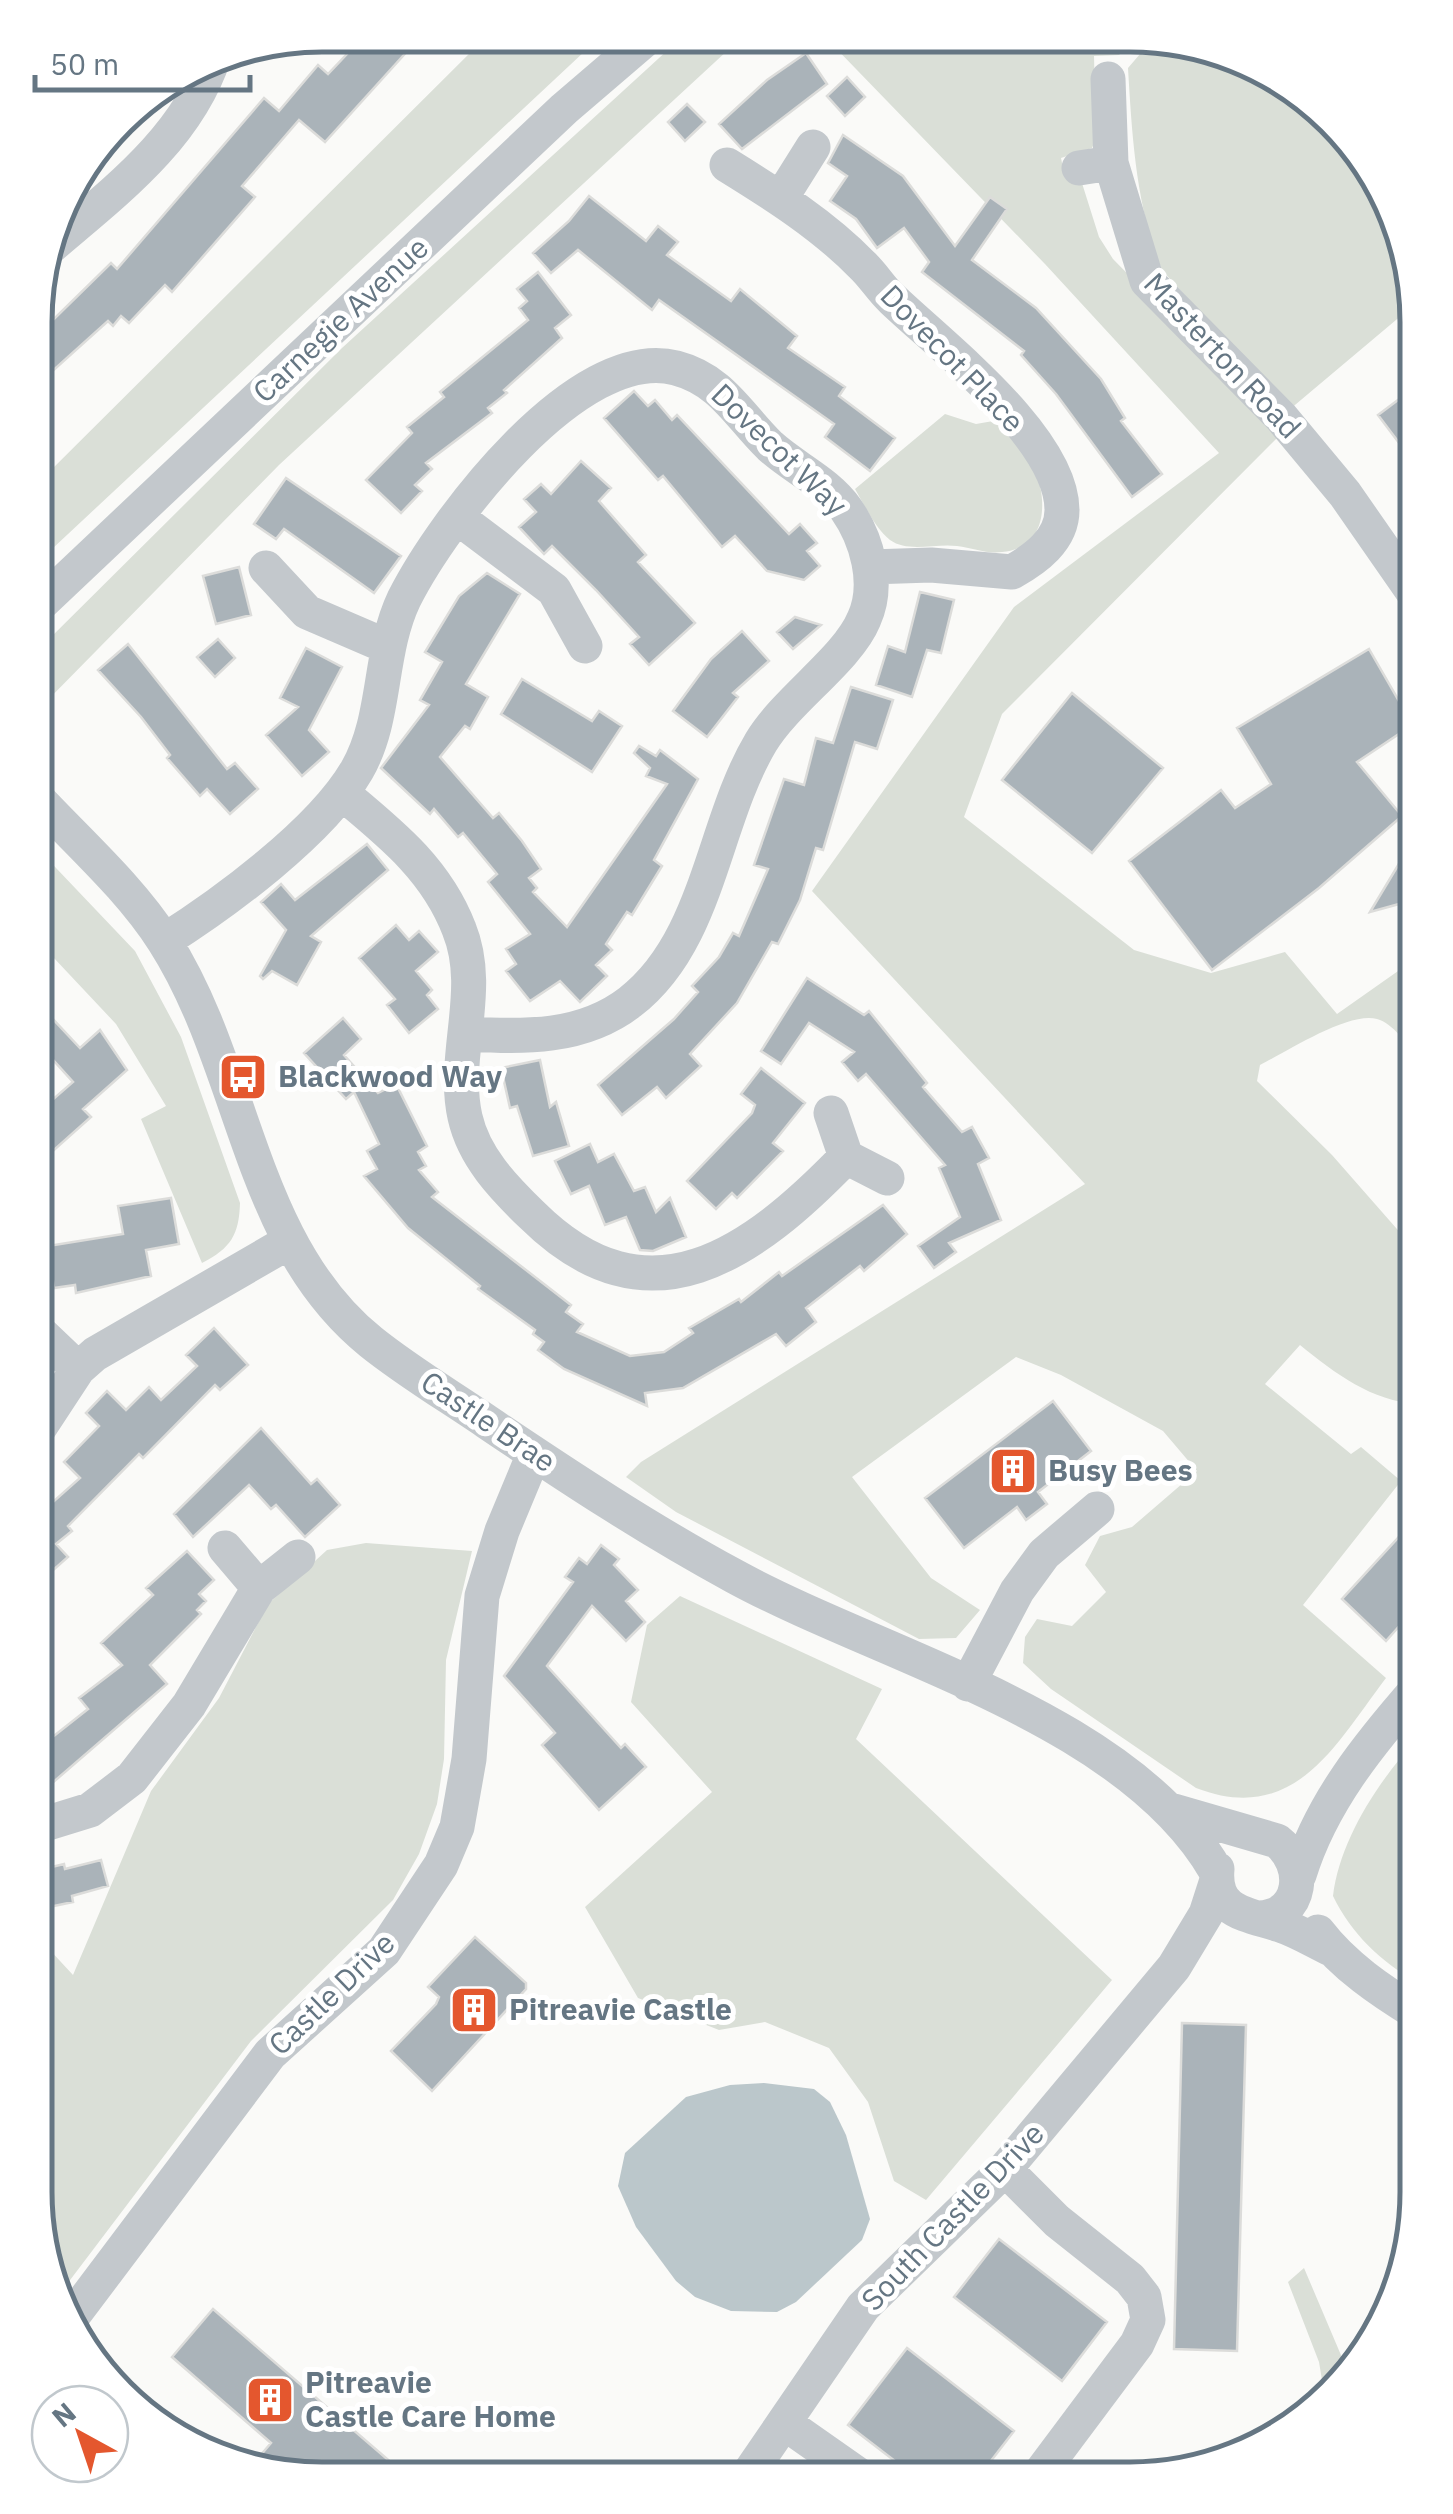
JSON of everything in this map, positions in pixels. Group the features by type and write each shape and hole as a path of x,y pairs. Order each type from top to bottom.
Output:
{"street":[{"name":"Carnegie Avenue","path":"53,592 564,109 629,53"},
{"name":"Masterton Road","path":"1108,79 1095,166 1147,281 1281,416 1345,494 1400,572"},
{"path":"70,226 153,156 202,82"},
{"path":"780,198 813,146"},
{"name":"Dovecot Place","path":"727,165 780,198 862,265 890,298 992,390 1042,457 1056,485 1062,510 1058,528 1049,545 1012,572 931,565 870,567"},
{"name":"Dovecot Way","path":"164,941 217,907 342,794 374,731 386,646 425,562 457,518 527,437 574,400 626,369 660,365 700,376 771,447 837,499 859,532 870,567 864,621 775,720 754,755 735,793 691,918 674,952 642,992 602,1019 570,1030 524,1036 467,1034"},
{"path":"457,518 561,597 585,646"},
{"path":"266,568 307,612 386,646"},
{"path":"342,794 415,856 452,912 468,967 462,1101 465,1120 488,1167 536,1220 572,1248 634,1274 675,1273 719,1260 768,1232 846,1157"},
{"name":"Castle Brae","path":"53,815 164,941 213,1039 288,1243 324,1296 372,1343 534,1454 736,1577 1046,1724 1173,1811 1199,1841 1228,1907 1331,1949 1400,2002"},
{"path":"831,1113 846,1157 887,1178"},
{"path":"53,1407 78,1369 288,1243"},
{"path":"53,1345 78,1369"},
{"name":"Castle Drive","path":"79,2307 270,2054 384,1951 441,1865 457,1826 469,1760 482,1596 502,1531 534,1454"},
{"path":"968,1684 1017,1591 1044,1554 1097,1509"},
{"path":"224,1548 259,1588"},
{"path":"53,1822 90,1810 132,1778 188,1705 259,1588 298,1557"},
{"path":"1252,1918 1280,1912 1298,1882 1308,1846 1332,1799 1400,1711"},
{"path":"1216,1877 1228,1848 1332,1799"},
{"name":"Castle Brae","path":"1173,1811 1288,1849 1298,1882 1331,1949"},
{"name":"South Castle Drive","path":"758,2462 863,2307 1004,2169 1174,1966 1206,1914 1216,1877"},
{"name":"South Castle Drive","path":"1174,1966 1208,1938 1252,1918"},
{"path":"1004,2169 1057,2221 1130,2279 1144,2297 1148,2320 1136,2344 1049,2462"},
{"path":"786,2424 840,2462"}],"shaded area":[{"path":"470,53 583,53 53,548 53,468"},
{"path":"665,53 725,53 279,465 53,695 53,635 342,348"},
{"path":"841,53 1121,53 1094,56 1096,138 1092,148 1061,158 1065,178 1081,180 1099,237 1113,259 1283,432 1002,714 964,817 1134,950 1211,973 1285,952 1337,1014 1400,970 1400,1036 1377,1019 1351,1021 1260,1065 1257,1081 1332,1155 1400,1232 1400,1402 1370,1392 1341,1376 1300,1345 1265,1384 1351,1454 1361,1447 1400,1482 1303,1605 1386,1678 1349,1729 1309,1772 1286,1788 1260,1796 1230,1797 1196,1788 1051,1689 1023,1663 1025,1637 1037,1619 1072,1626 1106,1592 1085,1565 1100,1536 1132,1527 1197,1471 1163,1431 1061,1375 1016,1357 852,1477 931,1578 980,1610 956,1638 919,1639 676,1512 626,1477 641,1462 1085,1184 812,891 1014,607 1219,453 1045,264"},
{"path":"1140,54 1166,55 1234,73 1266,89 1322,131 1345,158 1380,219 1395,270 1400,317 1289,410 1162,270 1141,197 1128,68"},
{"path":"945,414 976,424 999,420 1032,462 1042,495 1040,521 1036,533 1017,549 990,552 957,546 897,544 880,530 855,489"},
{"path":"53,865 135,951 181,1037 240,1203 232,1239 202,1263 141,1119 166,1106 116,1024 53,957"},
{"path":"366,1543 472,1551 446,1660 444,1759 437,1804 419,1854 393,1900 251,2041 69,2282 55,2227 53,2192 53,1953 73,1975 151,1791 219,1698 268,1604 327,1550"},
{"path":"680,1596 882,1689 856,1739 1112,1980 926,2200 894,2181 868,2102 829,2048 765,2022 719,2030 638,1998 585,1907 712,1792 631,1702 647,1625"},
{"path":"1400,1759 1400,1971 1368,1945 1333,1896 1353,1832"},
{"path":"764,2083 814,2089 830,2102 846,2135 870,2219 862,2240 796,2302 777,2312 731,2311 695,2297 676,2281 636,2227 618,2186 625,2153 686,2097 730,2085"},
{"path":"1304,2268 1343,2359 1322,2383 1319,2362 1288,2282"}],"building":[{"path":"348,53 406,53 325,142 299,120 242,186 255,197 172,292 165,285 129,323 121,316 113,326 108,321 53,371 53,318 111,263 117,269 264,98 279,111 318,65 328,74"},
{"path":"806,53 827,84 742,149 719,124 767,80"},
{"path":"847,77 865,97 845,116 827,96"},
{"path":"687,104 705,122 685,141 668,122"},
{"path":"843,135 903,176 955,246 990,197 1007,209 972,260 1036,308 1101,379 1125,418 1121,421 1162,474 1132,497 1056,394 1021,355 1024,351 922,272 929,262 904,228 877,248 856,219 830,201 847,176 828,163"},
{"path":"589,196 646,241 658,226 678,242 667,255 731,301 740,289 797,336 788,348 845,387 839,396 895,438 870,471 825,437 834,424 659,300 652,310 578,250 551,273 533,253 569,221"},
{"path":"538,272 571,315 555,328 562,338 504,390 507,393 488,408 492,413 426,463 432,469 415,485 422,491 401,513 366,480 412,433 407,427 444,397 440,392 528,320 519,308 527,301 517,289"},
{"path":"634,391 648,406 655,400 672,420 677,415 789,534 800,524 817,543 807,551 820,566 804,580 767,571 735,536 722,547 663,476 658,480 604,418"},
{"path":"1400,398 1400,444 1378,415"},
{"path":"581,461 611,488 599,501 646,555 638,562 695,623 649,665 630,644 639,637 596,590 552,546 544,554 519,527 536,512 524,499 541,484 551,494"},
{"path":"286,478 401,556 374,593 284,529 276,539 254,524"},
{"path":"239,567 251,615 216,624 203,576"},
{"path":"487,573 520,594 466,684 488,697 470,729 465,726 440,757 493,818 499,813 522,841 541,869 529,878 537,888 533,892 567,927 667,784 646,776 650,768 634,753 639,746 656,756 660,750 698,779 654,860 662,866 632,915 627,912 606,944 612,950 596,965 607,976 580,1002 560,981 530,1001 506,971 516,964 506,949 530,934 488,882 497,874 463,833 458,837 434,809 430,814 381,768 429,705 420,700 442,662 425,652 459,596"},
{"path":"920,592 954,600 941,653 927,650 912,697 876,685 888,646 905,652"},
{"path":"795,617 821,625 793,649 777,632"},
{"path":"742,631 769,661 733,693 738,697 707,737 673,711 711,659"},
{"path":"218,639 235,658 215,677 197,657"},
{"path":"128,644 227,769 235,763 258,789 230,814 207,789 200,796 167,758 170,755 141,717 98,670"},
{"path":"306,648 342,667 309,730 329,752 302,776 266,735 298,707 280,698"},
{"path":"1369,649 1400,700 1400,735 1357,762 1400,818 1319,888 1212,970 1129,861 1221,790 1235,808 1271,784 1237,728"},
{"path":"522,679 592,721 599,711 622,726 592,772 501,714"},
{"path":"851,687 893,700 877,749 855,742 823,850 816,848 800,900 778,944 772,942 737,1003 690,1054 701,1066 666,1098 657,1087 622,1115 598,1085 674,1019 698,992 692,986 719,957 733,933 739,936 768,869 754,865 784,779 804,785 816,738 833,743"},
{"path":"1072,693 1163,768 1092,853 1002,780"},
{"path":"367,844 388,870 311,936 321,942 297,985 272,971 263,979 260,976 286,930 261,902 281,884 295,900"},
{"path":"1400,862 1400,903 1370,912"},
{"path":"396,925 409,940 419,931 438,952 416,971 432,990 427,995 438,1009 409,1033 387,1005 395,999 359,958"},
{"path":"807,978 864,1015 869,1011 927,1083 923,1087 962,1132 972,1127 989,1158 978,1164 1001,1220 949,1243 956,1252 934,1268 918,1246 960,1217 939,1168 945,1165 866,1074 858,1081 842,1062 854,1052 809,1023 781,1064 761,1051"},
{"path":"343,1018 361,1039 344,1055 378,1093 396,1084 427,1146 418,1152 426,1166 419,1170 438,1192 432,1197 571,1305 566,1312 583,1324 577,1332 630,1356 664,1352 693,1333 689,1328 739,1299 741,1302 779,1272 782,1276 883,1205 907,1234 864,1271 860,1266 806,1308 816,1322 786,1346 776,1334 683,1388 645,1393 647,1406 564,1369 538,1350 544,1342 533,1334 535,1330 478,1289 480,1286 408,1228 364,1176 377,1169 367,1151 379,1144 354,1092 346,1099 304,1053"},
{"path":"53,1019 80,1048 100,1030 127,1070 83,1109 91,1117 53,1151 53,1099 73,1082 53,1060"},
{"path":"540,1060 550,1107 556,1102 569,1146 533,1156 517,1106 510,1108 501,1068"},
{"path":"761,1068 805,1103 773,1143 783,1151 737,1198 732,1193 716,1209 687,1181 752,1113 755,1105 741,1094"},
{"path":"590,1144 598,1162 614,1154 634,1191 645,1187 656,1212 670,1198 686,1237 653,1251 640,1250 626,1217 605,1225 589,1186 571,1194 555,1161"},
{"path":"171,1198 179,1244 146,1250 151,1276 76,1293 75,1285 54,1288 53,1245 123,1234 118,1206"},
{"path":"214,1328 248,1365 220,1390 215,1385 68,1526 72,1531 56,1544 68,1557 53,1570 53,1502 80,1478 64,1462 99,1426 86,1413 107,1391 126,1410 149,1387 161,1400 197,1366 186,1355"},
{"name":"Busy Bees","path":"1053,1401 1091,1451 1038,1492 1047,1504 1026,1520 1017,1507 964,1548 925,1498"},
{"path":"261,1428 311,1484 317,1479 340,1505 305,1537 276,1505 271,1509 249,1485 193,1537 174,1514"},
{"path":"1400,1536 1400,1625 1386,1641 1342,1599"},
{"path":"601,1545 619,1559 614,1565 638,1590 626,1601 645,1622 626,1641 592,1606 547,1666 621,1748 625,1744 646,1767 599,1810 542,1745 555,1733 504,1676 573,1582 565,1577 579,1558 587,1564"},
{"path":"187,1551 214,1580 199,1594 206,1601 197,1610 201,1614 150,1665 167,1684 53,1782 53,1737 88,1709 79,1698 122,1665 101,1643 153,1595 146,1588"},
{"path":"101,1860 108,1886 72,1896 73,1902 53,1906 53,1867 64,1864 65,1869"},
{"name":"Pitreavie Castle","path":"475,1937 526,1983 526,1989 432,2091 391,2051 436,2004 439,1997 428,1987"},
{"path":"1182,2023 1246,2025 1237,2351 1174,2349"},
{"path":"999,2239 1107,2322 1062,2381 954,2297"},
{"name":"Pitreavie Castle Care Home","path":"213,2309 391,2462 322,2462 262,2454 271,2443 172,2357"},
{"path":"907,2348 1014,2431 990,2462 896,2462 848,2425"}],"place":[{"name":"Blackwood Way","path":"243,1077"},
{"name":"Busy Bees","path":"1013,1471"},
{"name":"Pitreavie Castle","path":"474,2010"},
{"name":"Pitreavie Castle Care Home","path":"270,2400"}]}
